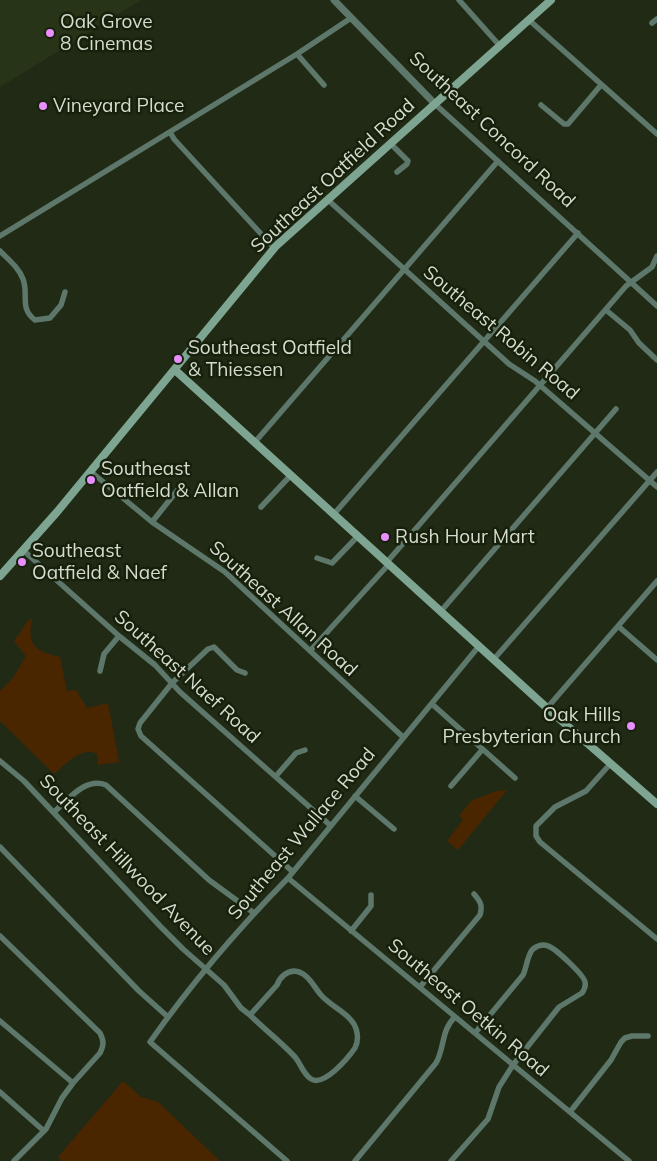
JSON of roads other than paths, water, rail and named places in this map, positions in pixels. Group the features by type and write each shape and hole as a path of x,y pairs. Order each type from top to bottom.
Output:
{"main road":[{"name":"Southeast Oatfield Road","path":"0,576 24,551 90,472 274,248 552,0"},
{"path":"175,370 547,708 657,804"}],"street":[{"name":"Southeast Concord Road","path":"334,0 435,104 578,232 657,306"},
{"path":"459,0 500,46"},
{"path":"0,236 297,54 351,18"},
{"path":"529,20 657,134"},
{"path":"297,54 324,86"},
{"path":"541,105 564,124 568,124 601,85"},
{"path":"170,132 174,139 274,248"},
{"path":"390,144 408,161 397,172"},
{"path":"255,442 498,161"},
{"name":"Southeast Robin Road","path":"328,200 366,232 508,364 540,385 657,486"},
{"path":"334,514 578,232"},
{"path":"0,252 20,273 25,286 28,315 35,320 50,318 61,305 65,292"},
{"path":"310,650 388,563 631,282 652,267 657,256"},
{"path":"606,310 630,330 639,344 657,360"},
{"path":"441,611 616,409"},
{"name":"Southeast Allan Road","path":"90,472 152,522 218,566 403,737"},
{"path":"494,659 657,472"},
{"path":"261,507 291,475"},
{"path":"152,522 180,487"},
{"path":"317,558 332,563 358,536"},
{"name":"Southeast Naef Road","path":"24,551 119,636 155,665 172,683 331,826"},
{"path":"547,708 657,581"},
{"path":"618,626 657,660"},
{"path":"100,671 104,654 119,636"},
{"name":"Southeast Wallace Road","path":"286,1161 150,1042 168,1017 254,913 288,878 479,646"},
{"path":"245,673 237,670 214,647 208,649 172,683 140,723 138,729 141,736 293,872"},
{"path":"432,704 515,778"},
{"path":"276,776 296,753 305,750"},
{"path":"451,786 482,750"},
{"name":"Southeast Hillwood Avenue","path":"0,761 24,781 160,926 229,990 241,1008 292,1054 310,1079 322,1080 328,1077 356,1047 357,1033 353,1022 327,1002 309,979 298,971 285,973 250,1015"},
{"path":"611,763 586,791 552,810 536,826 536,836 540,842 657,939"},
{"path":"54,812 83,787 96,783 106,785 209,880 254,913"},
{"path":"355,796 394,829"},
{"path":"0,847 139,991 168,1017"},
{"name":"Southeast Oetkin Road","path":"288,878 629,1161"},
{"path":"420,987 480,914 482,908 480,901 474,894"},
{"path":"352,931 371,906 371,895"},
{"path":"0,936 100,1033 103,1040 103,1047 100,1052 73,1083 44,1131 14,1161"},
{"path":"451,1161 488,1119 498,1087 513,1065 559,1007 567,1001 576,998 584,989 585,982 582,975 553,949 542,945 533,950 523,975 475,1033"},
{"path":"355,1161 436,1063 441,1052 445,1031 455,1016"},
{"path":"0,1021 73,1083"},
{"path":"570,1112 611,1060 625,1038 648,1036"},
{"path":"0,1092 44,1131"}],"place":[{"name":"Oak Grove 8 Cinemas","path":"50,33"},
{"name":"Vineyard Place","path":"43,106"},
{"name":"Southeast Oatfield & Thiessen","path":"178,359"},
{"name":"Southeast Oatfield & Allan","path":"91,480"},
{"name":"Rush Hour Mart","path":"385,537"},
{"name":"Southeast Oatfield & Naef","path":"22,562"},
{"name":"Oak Hills Presbyterian Church","path":"631,726"}]}
